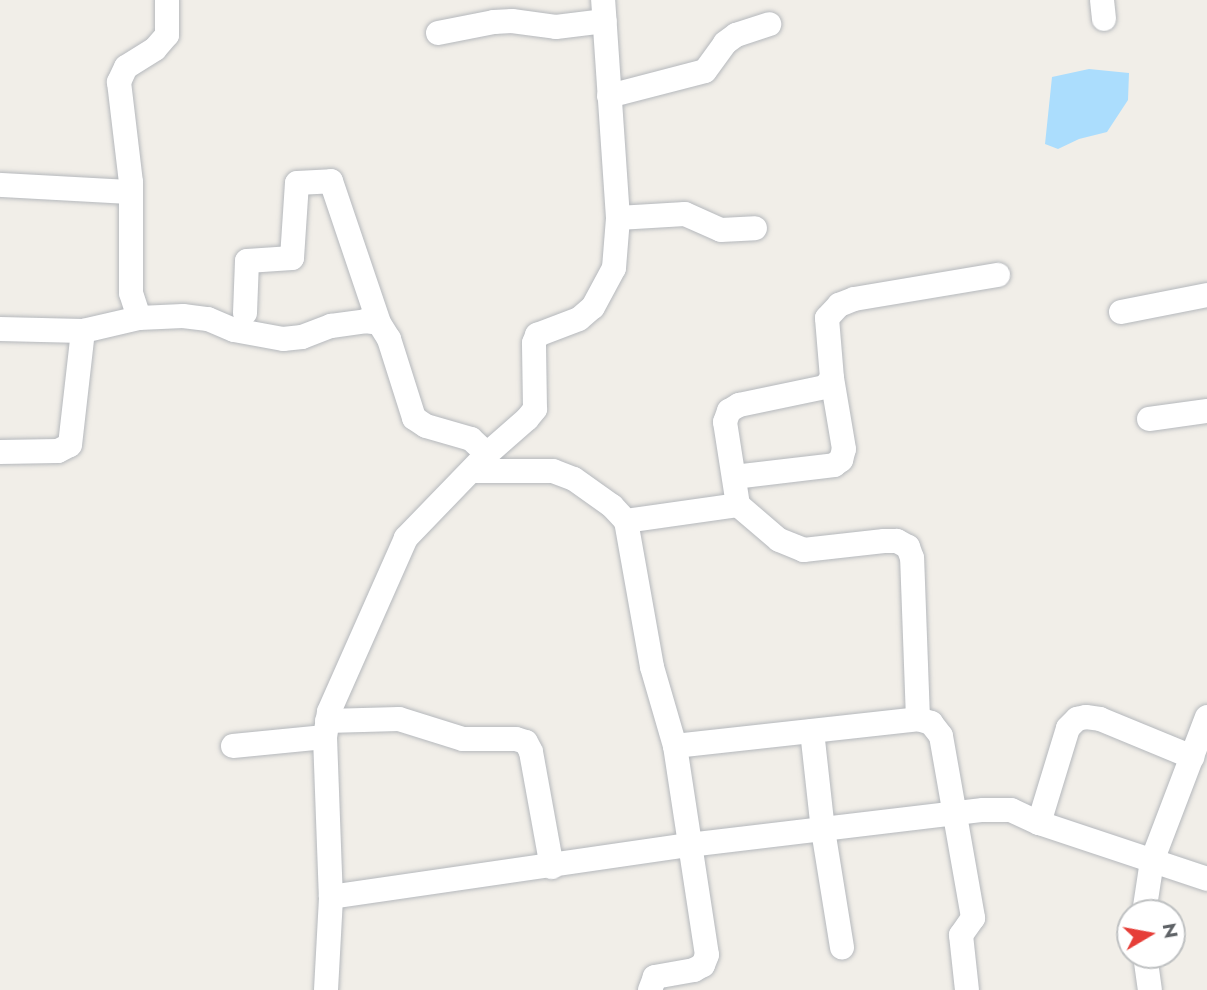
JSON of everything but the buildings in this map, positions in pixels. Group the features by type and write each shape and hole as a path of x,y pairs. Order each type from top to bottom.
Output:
{"street":[{"path":"139,318 131,293 131,192 119,82 126,67 155,48 167,35 167,0"},
{"path":"326,990 331,897 326,729 397,554 416,525 527,419 534,408 534,343 537,335 579,319 593,307 614,268 618,218 604,11 572,27 494,22 438,33"},
{"path":"609,96 705,71 725,43 736,35 769,24"},
{"path":"245,313 247,261 292,258 297,183 331,181 379,323 390,339 414,418 426,426 471,439 480,463"},
{"path":"0,185 131,192"},
{"path":"618,218 685,214 722,230 755,228"},
{"path":"734,477 834,465 841,460 844,449 832,378 827,318 839,305 854,299 998,275"},
{"path":"1121,312 1207,295"},
{"path":"0,330 83,331 139,318 183,316 208,319 234,330 283,339 302,337 331,326 365,321 379,323"},
{"path":"0,452 58,451 71,444 83,331"},
{"path":"832,378 825,387 739,405 729,411 725,422 738,505 779,540 804,550 884,541 897,541 908,547 912,558 918,719"},
{"path":"1149,419 1207,411"},
{"path":"480,463 553,471 573,478 612,506 626,521 652,667 675,746 707,955 703,965 694,970 654,977 650,990"},
{"path":"626,521 738,505"},
{"path":"1146,899 1152,861 1207,717"},
{"path":"233,746 399,719 452,737 516,738 526,742 531,752 552,867"},
{"path":"675,746 918,719 931,723 941,736 973,918 961,934 967,990"},
{"path":"1039,823 1068,728 1077,719 1100,719 1192,757"},
{"path":"812,731 823,830 842,947"},
{"path":"331,897 689,845 1011,810 1039,823 1207,878"},
{"path":"1147,969 1150,990"}],"water":[{"path":"1089,69 1129,73 1128,100 1107,132 1079,139 1058,149 1045,144 1052,77"}]}
